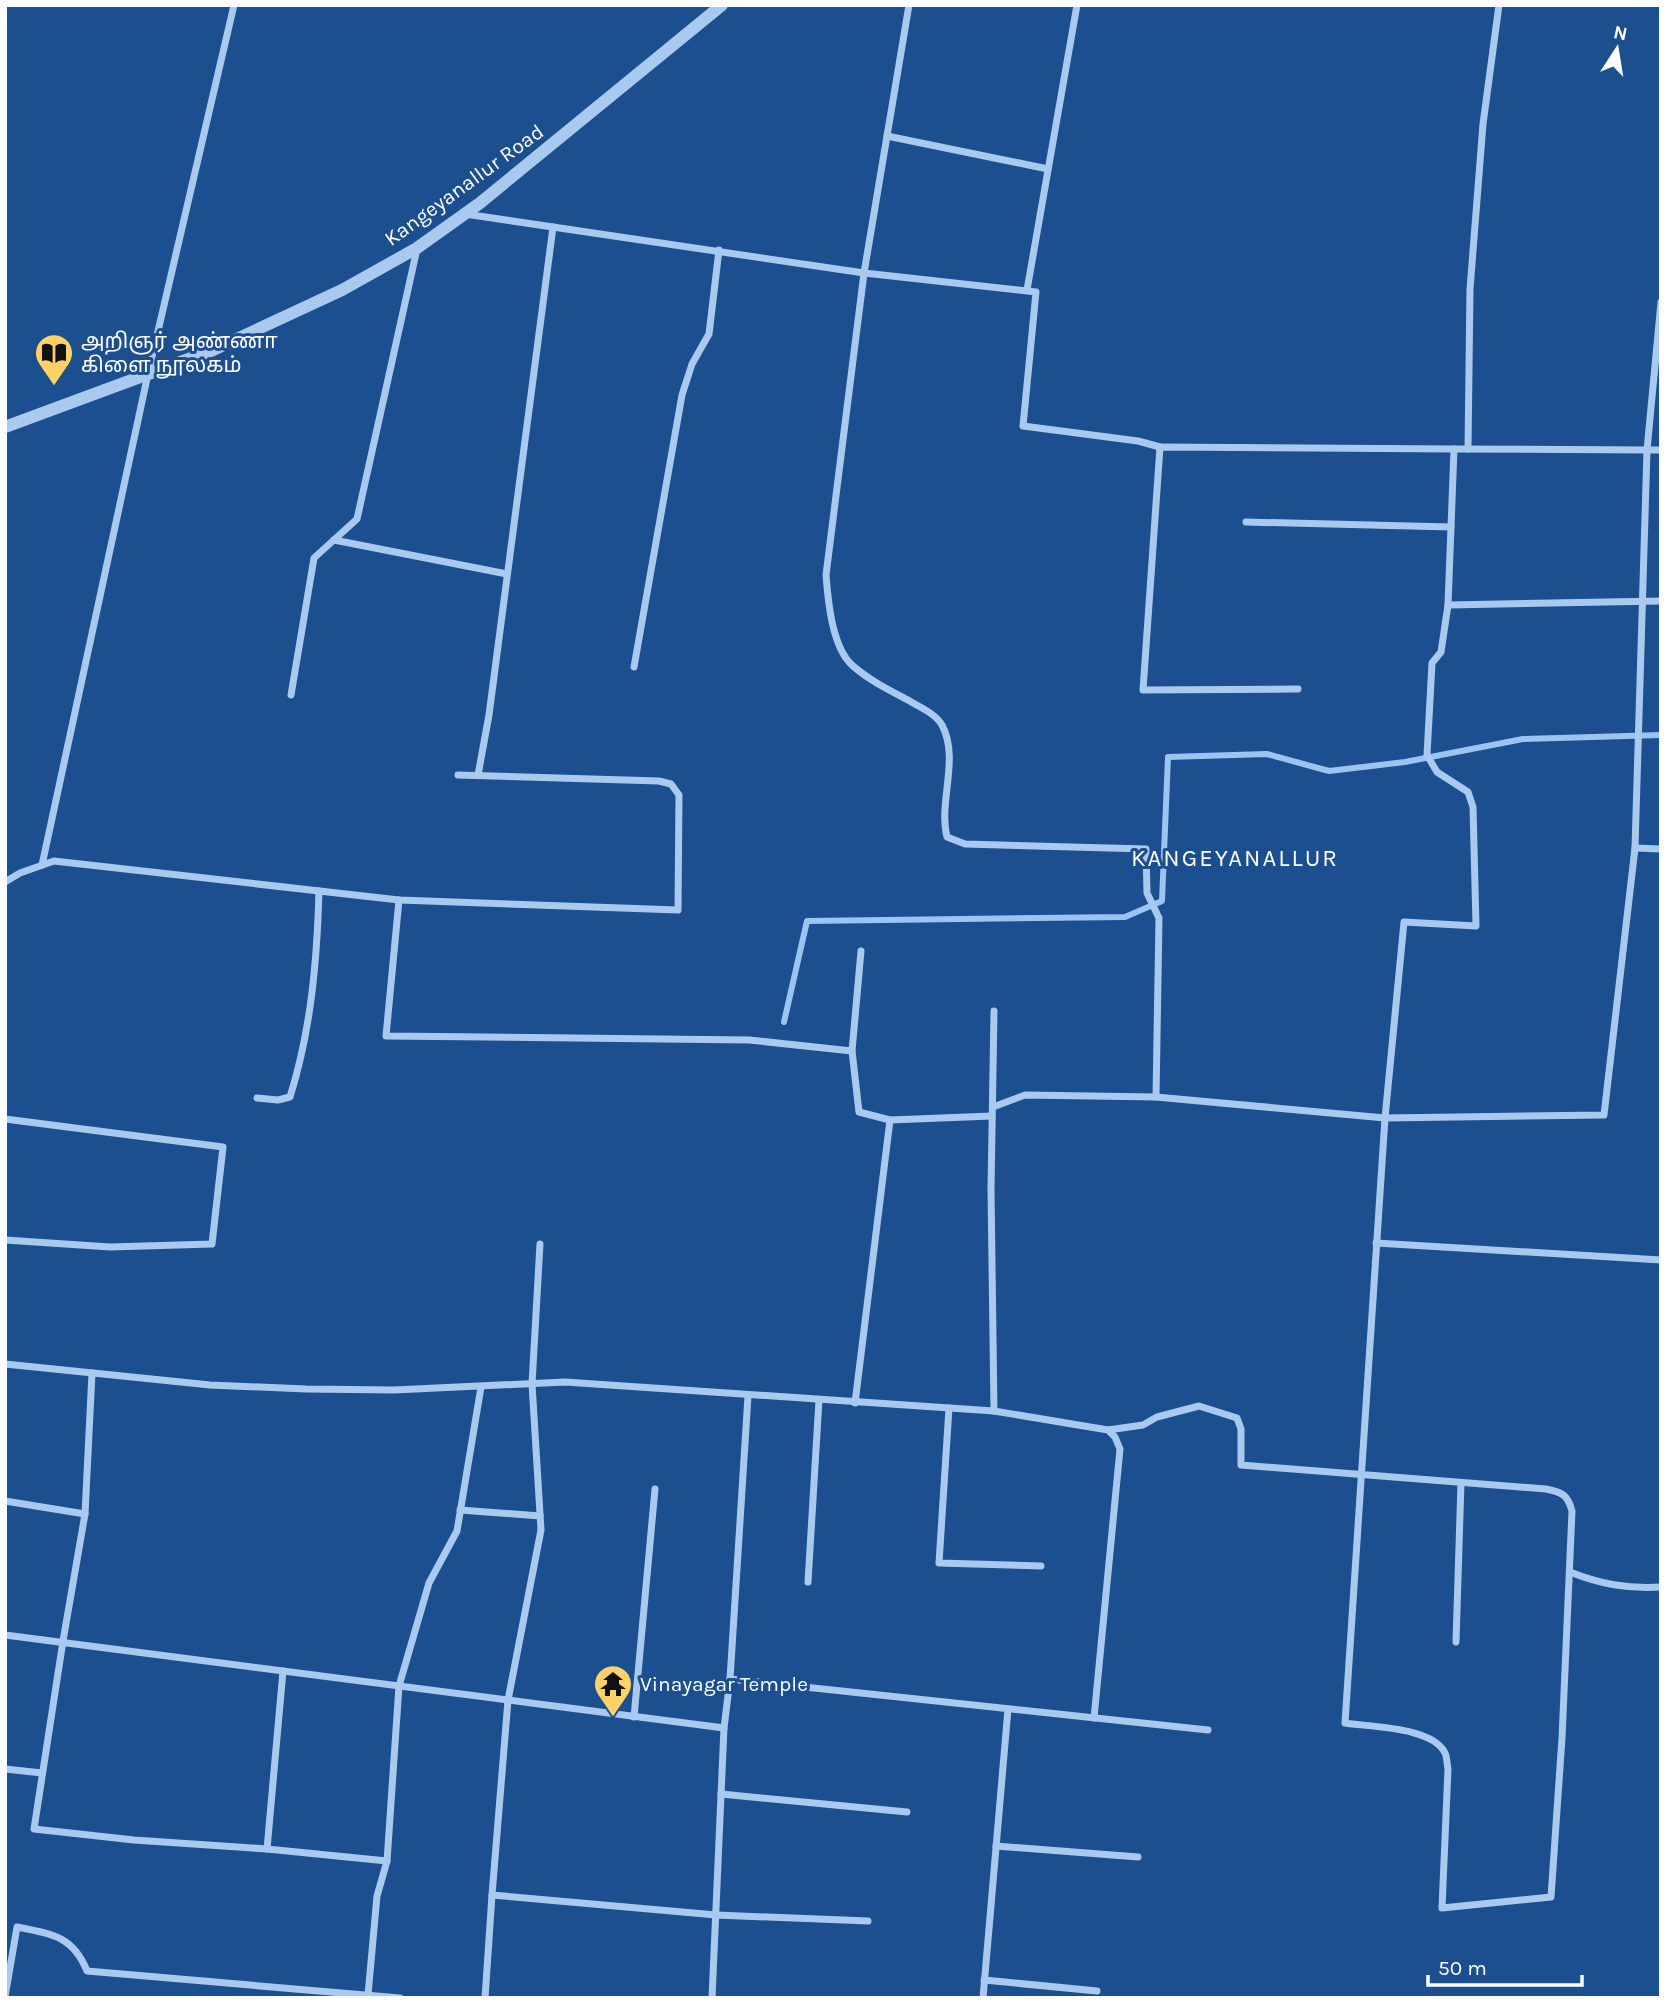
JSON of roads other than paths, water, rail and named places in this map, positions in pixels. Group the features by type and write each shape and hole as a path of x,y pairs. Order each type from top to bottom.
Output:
{"street":[{"path":"42,865 148,374 234,5"},
{"name":"Kangeyanallur Road","path":"5,427 212,350 331,295 417,248 555,144 722,5"},
{"path":"909,5 864,273 826,575 829,616 850,664 872,680 926,710 940,722 948,738 944,814 947,837 965,844 1146,849 1147,893 1159,918 1156,1097"},
{"path":"1027,290 1077,5"},
{"path":"1468,449 1470,289 1483,124 1499,5"},
{"path":"887,136 1048,169"},
{"path":"464,214 864,273 1036,292 1023,426 1138,441 1160,447 1661,450"},
{"path":"478,775 553,227"},
{"path":"290,695 314,558 357,519 417,248"},
{"path":"634,667 682,395 692,364 709,334 719,250"},
{"path":"993,1107 1025,1096 1156,1097 1385,1118 1604,1115 1635,848 1647,450 1661,302"},
{"path":"1160,447 1143,690 1298,690"},
{"path":"5,1364 211,1385 306,1389 394,1391 565,1382 994,1411 1108,1430 1143,1425 1157,1417 1199,1406 1237,1418 1241,1429 1241,1465 1360,1476 1561,1491 1569,1499 1572,1511 1562,1738 1551,1897 1442,1908 1448,1769 1446,1753 1436,1742 1423,1735 1345,1723 1360,1476 1385,1118 1404,922 1476,926 1473,807 1468,792 1436,770 1427,755 1432,663 1441,652 1448,605 1454,449"},
{"path":"1246,522 1451,527"},
{"path":"334,540 507,574"},
{"path":"1448,605 1661,601"},
{"path":"5,881 54,861 399,900 678,910 678,795 671,785 659,781 458,775"},
{"path":"1635,848 1661,849"},
{"path":"257,1098 278,1100 290,1097 302,1058 313,989 319,891"},
{"path":"399,900 386,1036 749,1040 852,1051"},
{"path":"862,951 852,1051 859,1112 890,1120 992,1116"},
{"path":"994,1011 991,1284 994,1411"},
{"path":"5,1119 223,1147 212,1244 110,1247 5,1240"},
{"path":"855,1403 890,1120"},
{"path":"485,1998 508,1700 541,1531 532,1384 540,1244"},
{"path":"1376,1244 1661,1260"},
{"path":"92,1373 85,1514 34,1829 387,1861"},
{"path":"368,1995 376,1896 387,1861 399,1686 429,1583 457,1531 481,1387"},
{"path":"712,1998 720,1794 748,1396"},
{"path":"808,1582 819,1400"},
{"path":"949,1408 939,1563 1041,1566"},
{"path":"1094,1718 1120,1450 1115,1437 1108,1430"},
{"path":"1456,1642 1461,1483"},
{"path":"634,1717 655,1489"},
{"path":"5,1501 85,1514"},
{"path":"460,1510 540,1516"},
{"path":"1570,1572 1608,1585 1631,1588 1661,1587"},
{"path":"5,1635 724,1728"},
{"path":"267,1849 283,1671"},
{"path":"730,1679 1208,1730"},
{"path":"983,1998 1008,1709"},
{"path":"5,1769 43,1773"},
{"path":"720,1794 907,1812"},
{"path":"996,1846 1138,1857"},
{"path":"492,1895 716,1915 868,1921"},
{"path":"5,1997 17,1927 70,1942 87,1971 400,1998"},
{"path":"984,1980 1097,1990"}],"waterway":[{"path":"784,1022 807,921 1125,917 1162,901 1168,757 1267,754 1329,771 1405,762 1523,739 1661,735"}],"place":[{"name":"அறிஞர் அண்ணா கிளை நூலகம்","path":"54,387"},
{"name":"Vinayagar Temple","path":"613,1718"}],"district":[{"name":"KANGEYANALLUR","path":"1235,858"}]}
